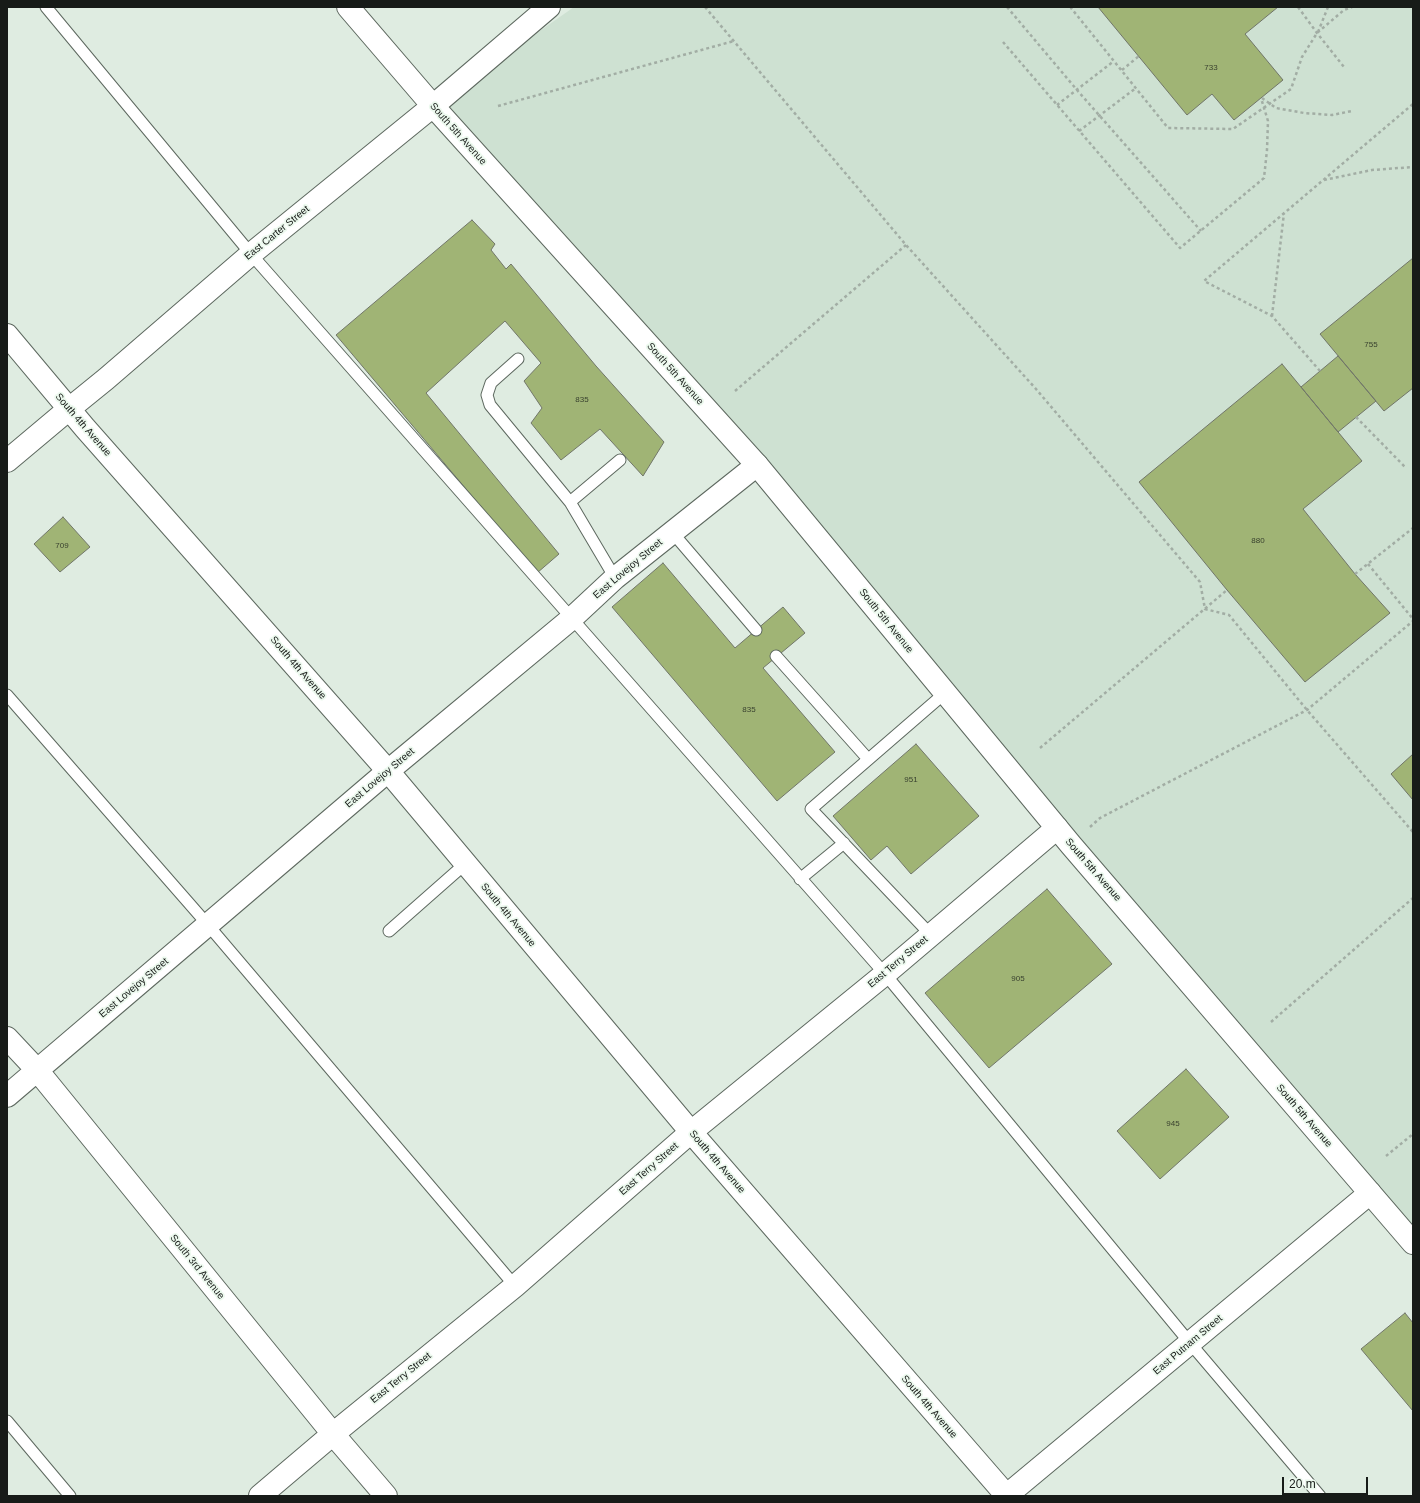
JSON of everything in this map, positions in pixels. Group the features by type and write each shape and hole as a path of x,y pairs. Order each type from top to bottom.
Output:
{"street":[{"name":"South 5th Avenue","path":"348,7 433,106 757,465 1057,828 1413,1244"},
{"name":"East Carter Street","path":"7,461 106,379 251,254 433,106 549,7"},
{"name":"South 4th Avenue","path":"7,335 69,409 388,771 691,1132 1007,1496"},
{"name":"East Lovejoy Street","path":"7,1096 388,771 571,619 615,578 757,465"},
{"name":"East Terry Street","path":"260,1496 333,1434 515,1286 691,1132 885,974 1057,828"},
{"name":"South 3rd Avenue","path":"7,1038 37,1070 333,1434 386,1496"},
{"name":"East Putnam Street","path":"1007,1496 1370,1193"}],"lane":[{"path":"46,7 251,254 885,974 1190,1343 1320,1496"},
{"path":"518,359 491,383 487,395 490,405 570,502 615,578"},
{"path":"570,502 620,460"},
{"path":"672,532 756,630"},
{"path":"776,656 868,759"},
{"path":"931,935 811,808 945,693"},
{"path":"7,696 208,925 515,1286"},
{"path":"800,878 844,843"},
{"path":"389,931 465,864"},
{"path":"7,1422 70,1496"}],"path":[{"path":"705,7 906,245 1036,389 1200,582 1205,608"},
{"path":"1007,7 1077,90 1201,231"},
{"path":"1071,7 1168,128 1232,129 1292,89 1302,57 1317,34 1328,7"},
{"path":"1298,7 1317,34 1344,67"},
{"path":"1317,34 1344,10 1352,7"},
{"path":"498,106 734,41"},
{"path":"1003,42 1180,248 1264,178 1268,150 1268,121 1262,98 1276,108 1332,115 1352,111"},
{"path":"1122,70 1139,56"},
{"path":"1057,105 1114,61"},
{"path":"1079,131 1136,88"},
{"path":"1320,371 1272,316 1204,281 1413,104"},
{"path":"1324,180 1372,170 1413,168"},
{"path":"1272,316 1284,213"},
{"path":"735,391 906,245"},
{"path":"1356,417 1406,468"},
{"path":"1355,574 1413,528"},
{"path":"1086,831 1100,818 1307,710 1413,620 1368,564"},
{"path":"1040,748 1227,590"},
{"path":"1205,608 1229,615 1307,710 1413,832"},
{"path":"1271,1022 1413,898"},
{"path":"1386,1156 1413,1134"}],"shaded area":[{"path":"574,7 1413,7 1413,1243 433,106"}],"building":[{"path":"1098,7 1278,7 1245,34 1283,80 1234,120 1212,94 1187,115"},
{"path":"472,220 495,244 491,250 506,269 511,264 596,366 664,442 643,476 600,429 561,460 531,423 542,408 524,381 541,363 505,321 426,393 559,554 537,573 336,335"},
{"path":"1413,258 1413,388 1384,411 1320,334"},
{"path":"1338,356 1376,401 1338,432 1301,387"},
{"path":"1282,364 1362,461 1303,509 1355,574 1390,613 1305,682 1227,590 1139,482"},
{"path":"63,517 90,547 60,572 34,544"},
{"path":"663,563 735,648 783,607 805,633 763,668 835,752 777,801 612,607"},
{"path":"916,744 979,816 911,874 887,846 871,860 833,816"},
{"path":"1413,754 1413,800 1391,774"},
{"path":"1047,889 1112,964 989,1068 925,993"},
{"path":"1186,1069 1229,1117 1160,1179 1117,1131"},
{"path":"1405,1313 1413,1323 1413,1411 1361,1349"}]}
